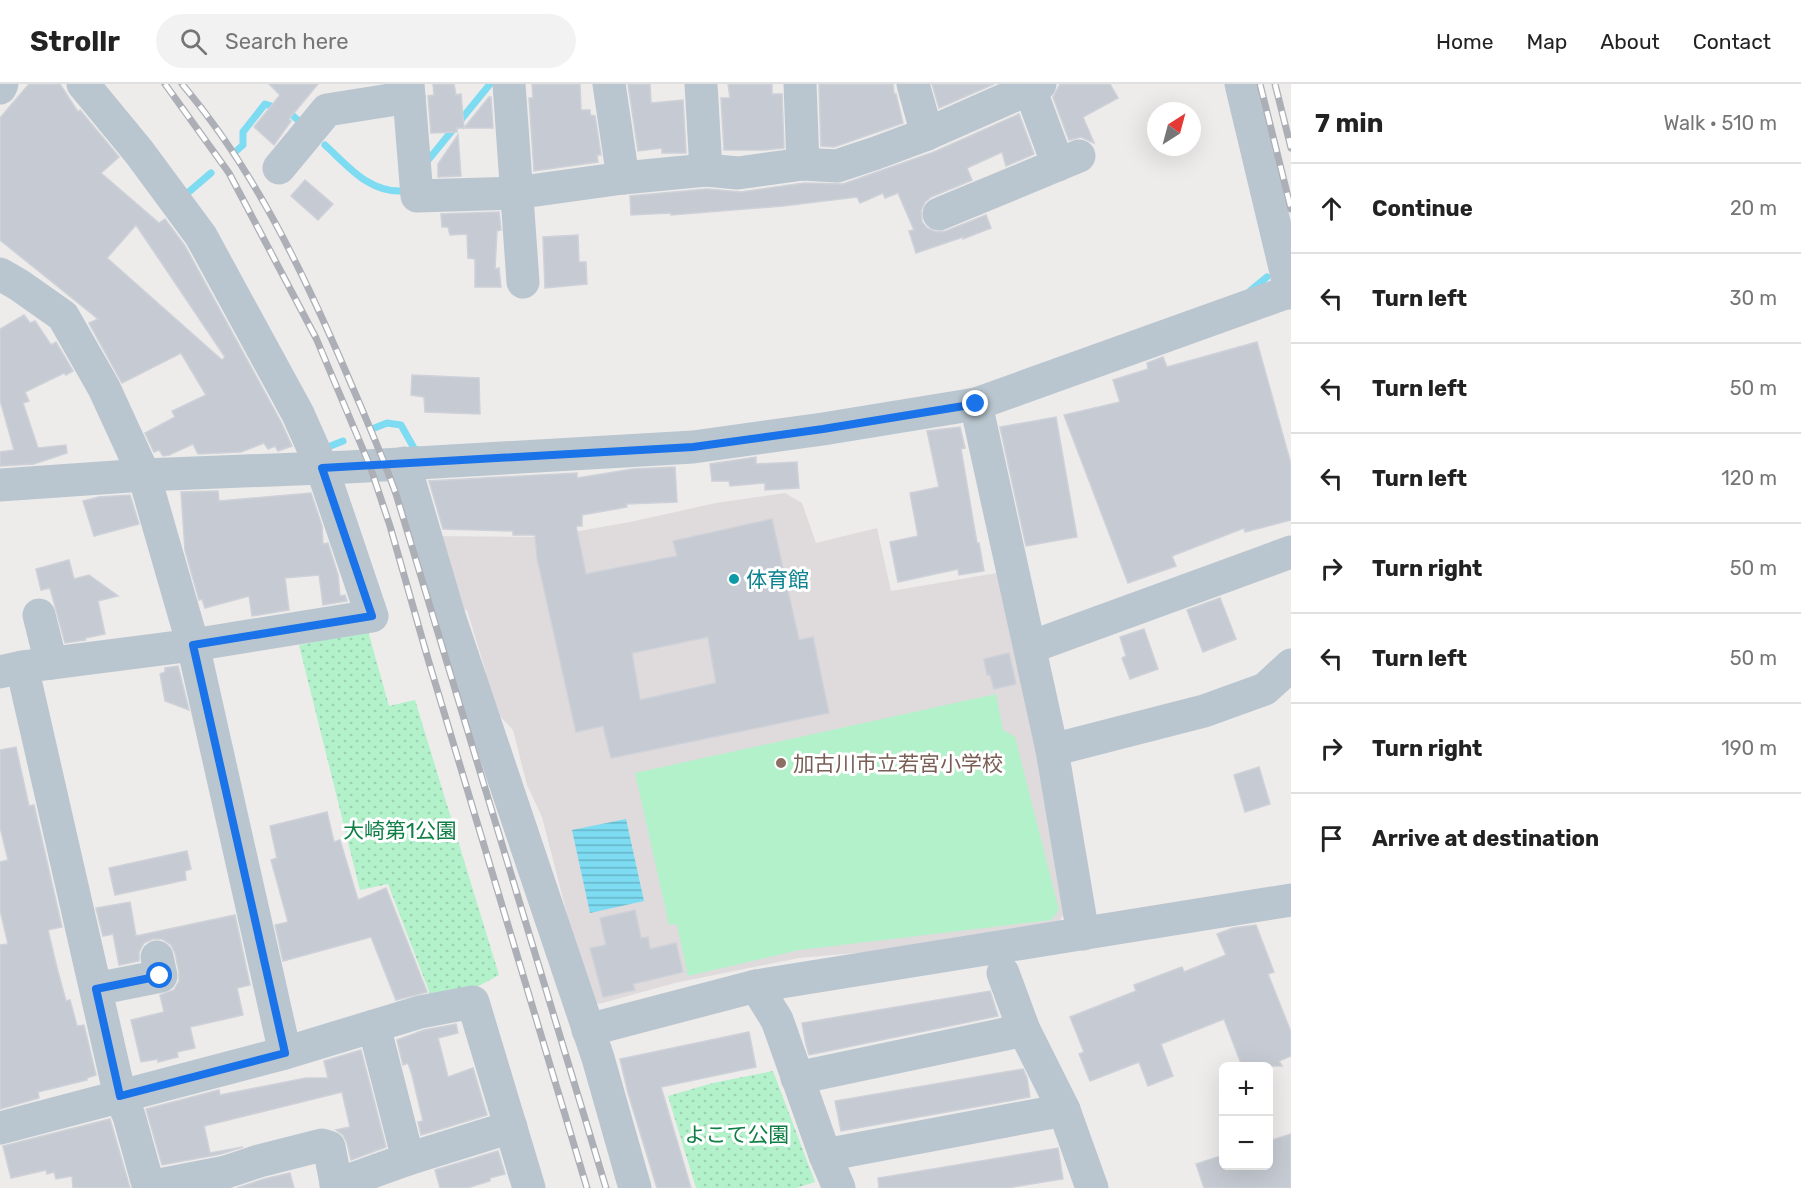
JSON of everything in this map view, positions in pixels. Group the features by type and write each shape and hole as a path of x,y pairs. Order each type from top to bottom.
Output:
{"street":[{"path":"0,88 2,84"},
{"path":"24,667 193,645 372,616 322,468 298,414 201,236 139,152 83,84"},
{"path":"508,84 523,282"},
{"path":"609,84 622,178"},
{"path":"701,84 706,170"},
{"path":"800,84 803,164"},
{"path":"913,84 927,134"},
{"path":"0,485 144,475 322,468 693,447 976,404 1291,292 1241,84"},
{"path":"279,168 327,110 409,90 417,196 515,193 622,178 706,170 738,173 803,164 837,166 927,134 1028,87 1069,160 989,182 939,214"},
{"path":"0,274 20,285 63,316 104,388 144,475 193,645 285,1053"},
{"path":"976,404 1052,750 1083,934"},
{"path":"404,463 449,616 588,1030 635,1188"},
{"path":"1031,647 1291,552"},
{"path":"39,615 24,667 120,1096 129,1116 149,1188 226,1172 322,1145 329,1147 337,1187 408,1160 511,1127"},
{"path":"1052,750 1204,711 1265,689 1291,665"},
{"path":"588,1030 756,986 1291,900"},
{"path":"96,989 160,976 157,957"},
{"path":"1003,973 1024,1030 1064,1110 1092,1188"},
{"path":"756,986 777,1020 825,1155 840,1188"},
{"path":"0,1128 285,1053 420,1012 473,1002 530,1188"},
{"path":"374,1026 408,1160"},
{"path":"797,1078 1024,1030"},
{"path":"825,1155 1064,1110"}],"shaded area":[{"name":"加古川市立若宮小学校","path":"785,493 802,503 816,543 877,528 891,591 997,573 1036,742 1065,912 1057,925 879,951 799,958 675,983 599,1004 589,1000 542,817 527,785 513,730 497,713 483,676 486,673 467,610 456,612 433,536 545,537 630,522 716,503"}],"green space":[{"name":"大崎第1公園","path":"368,631 389,706 415,700 499,975 473,989 432,999 388,884 360,890 299,645"},
{"path":"996,694 1003,730 1015,737 1059,910 1051,920 799,950 688,976 677,924 669,925 635,773"},
{"name":"よこて公園","path":"773,1071 815,1182 796,1188 696,1188 668,1096 713,1083"}],"water":[{"path":"626,819 644,901 590,913 572,830"}],"building":[{"path":"29,84 60,84 78,112 80,110 119,157 101,173 159,223 165,219 185,246 292,446 278,451 275,446 268,449 264,443 241,452 198,454 193,444 169,455 163,456 159,450 154,452 145,433 175,417 172,411 206,395 181,353 122,383 89,323 98,319 0,240 0,118","holes":["136,225 225,357 222,360 107,258"]},
{"path":"269,84 318,84 289,119 291,121 274,145 254,127 280,95"},
{"path":"433,84 454,84 456,95 461,94 464,128 457,128 457,132 431,133 428,96 434,95"},
{"path":"532,84 580,84 581,110 590,110 590,115 595,116 601,155 597,155 598,162 534,171 529,98 533,98"},
{"path":"628,84 650,84 651,103 683,100 686,153 662,153 662,148 638,151"},
{"path":"728,84 772,84 772,94 782,94 784,148 724,150 721,98 730,98"},
{"path":"819,84 893,84 903,123 834,147 821,146"},
{"path":"932,84 994,84 939,108"},
{"path":"1060,84 1110,84 1118,98 1083,117 1094,143 1081,137 1069,140 1053,97"},
{"path":"489,97 491,97 493,128 464,128"},
{"path":"1019,114 1034,154 1006,166 1002,152 967,168 972,180 931,197 925,202 921,211 922,222 927,228 936,232 946,231 986,215 991,228 916,253 909,231 914,230 898,193 885,198 883,193 860,203 857,197 783,206 671,215 671,213 631,215 630,196 707,189 741,192 804,183 843,184 934,152"},
{"path":"458,135 461,176 438,177 438,164"},
{"path":"305,180 333,204 318,220 291,196"},
{"path":"499,212 501,230 497,231 495,269 499,268 501,287 475,287 475,259 468,258 467,234 450,235 448,227 442,227 441,214"},
{"path":"578,235 579,262 586,262 587,284 545,288 543,237"},
{"path":"24,315 30,323 35,321 51,345 56,342 73,371 25,392 29,401 23,403 38,448 66,445 67,453 34,464 0,466 0,452 14,450 0,400 0,329"},
{"path":"1257,342 1291,464 1291,520 1245,532 1244,528 1172,556 1176,566 1128,583 1064,415 1120,402 1113,380 1148,369 1147,363 1163,357 1167,367"},
{"path":"412,375 479,378 480,414 425,412 424,397 411,395"},
{"path":"1056,417 1077,537 1026,546 1000,427"},
{"path":"960,427 965,448 961,449 984,571 959,575 958,569 898,582 890,542 918,536 910,493 939,487 927,431"},
{"path":"756,457 756,464 797,462 799,488 765,490 765,483 730,486 729,481 712,481 710,464"},
{"path":"675,467 677,502 626,504 627,507 582,515 582,526 576,526 586,574 677,556 673,541 772,519 799,640 813,637 829,713 611,758 603,726 576,732 537,558 535,535 513,535 513,531 443,529 429,481 577,473 577,478 633,469","holes":["708,637 716,683 640,700 632,653"]},
{"path":"218,491 219,501 311,493 322,526 323,544 328,543 338,575 340,596 345,595 347,601 323,605 319,575 285,578 289,610 252,616 249,596 205,608 202,599 199,600 185,550 181,492"},
{"path":"130,495 139,524 94,536 83,501 99,497"},
{"path":"69,560 74,579 89,575 118,596 98,601 105,634 65,643 50,588 41,590 36,569"},
{"path":"1220,598 1236,639 1203,652 1187,610"},
{"path":"1144,629 1158,669 1130,679 1122,658 1126,656 1120,637"},
{"path":"1009,653 1016,684 994,689 990,675 987,675 984,659"},
{"path":"178,666 189,710 165,701 160,674 165,672 165,668"},
{"path":"16,747 29,806 34,805 62,927 48,930 57,968 66,1001 70,1000 77,1026 84,1025 96,1075 87,1080 38,1092 39,1098 0,1109 0,945 8,944 0,910 0,862 8,860 0,827 0,750"},
{"path":"1259,767 1270,804 1245,812 1234,775"},
{"path":"327,812 334,842 340,840 358,900 386,888 427,992 396,1000 371,937 283,961 275,925 288,922 271,860 277,858 270,826"},
{"path":"187,851 191,869 185,871 186,880 115,895 109,868"},
{"path":"130,902 136,936 235,915 250,985 237,988 243,1015 190,1027 195,1048 177,1052 178,1057 158,1062 158,1059 141,1062 131,1020 164,1012 160,995 174,990 179,981 179,972 171,945 162,939 153,939 144,943 139,952 139,961 119,965 113,934 103,936 96,908"},
{"path":"635,910 641,938 648,937 650,949 676,943 683,972 633,984 635,990 603,997 590,948 606,945 600,918"},
{"path":"1256,925 1274,972 1268,974 1291,1032 1291,1056 1279,1061 1282,1066 1273,1066 1273,1062 1240,1062 1224,1019 1161,1044 1173,1076 1148,1086 1139,1062 1090,1081 1079,1054 1084,1052 1070,1017 1136,991 1134,985 1182,967 1184,972 1226,955 1217,934 1233,928"},
{"path":"990,991 998,1016 809,1055 802,1023"},
{"path":"456,1024 458,1033 438,1038 448,1077 473,1068 487,1115 421,1135 418,1122 423,1121 412,1075 408,1063 403,1065 397,1040 424,1030"},
{"path":"749,1032 756,1067 661,1087 691,1188 657,1188 620,1059"},
{"path":"361,1050 386,1147 351,1160 343,1135 336,1130 350,1127 342,1092 204,1126 210,1153 243,1147 221,1154 162,1165 146,1109 219,1090 220,1095 306,1078 328,1078 324,1061"},
{"path":"1023,1069 1030,1097 841,1131 835,1101"},
{"path":"110,1119 130,1188 73,1188 72,1176 56,1179 54,1172 47,1174 46,1170 11,1178 3,1146"},
{"path":"1291,1134 1291,1188 1204,1188 1196,1164 1219,1157 1219,1170 1273,1170 1273,1140"},
{"path":"1058,1148 1063,1179 1007,1188 879,1188 878,1178"},
{"path":"498,1151 505,1174 467,1188 440,1188 435,1170"},
{"path":"290,1173 294,1188 237,1188 264,1179"}],"waterway":[{"path":"429,159 490,84"},
{"path":"234,153 243,145 243,132 265,104 289,112 303,125"},
{"path":"325,145 369,183 380,188 403,191 407,186"},
{"path":"184,196 211,173"},
{"path":"1250,291 1267,277"},
{"path":"372,429 387,423 401,425 415,450 419,450"},
{"path":"323,449 343,441"}],"railway":[{"path":"165,84 229,173 316,338 370,466 390,526 587,1188"},
{"path":"182,84 232,151 275,222 312,296 390,478 606,1188"},
{"path":"1260,84 1291,209"},
{"path":"1275,84 1291,148"}],"place":[{"name":"体育館","path":"734,579"},
{"name":"加古川市立若宮小学校","path":"781,763"}],"route":[{"path":"160,976 96,989 120,1096 285,1053 193,645 372,616 322,468 693,447 976,404"}]}
